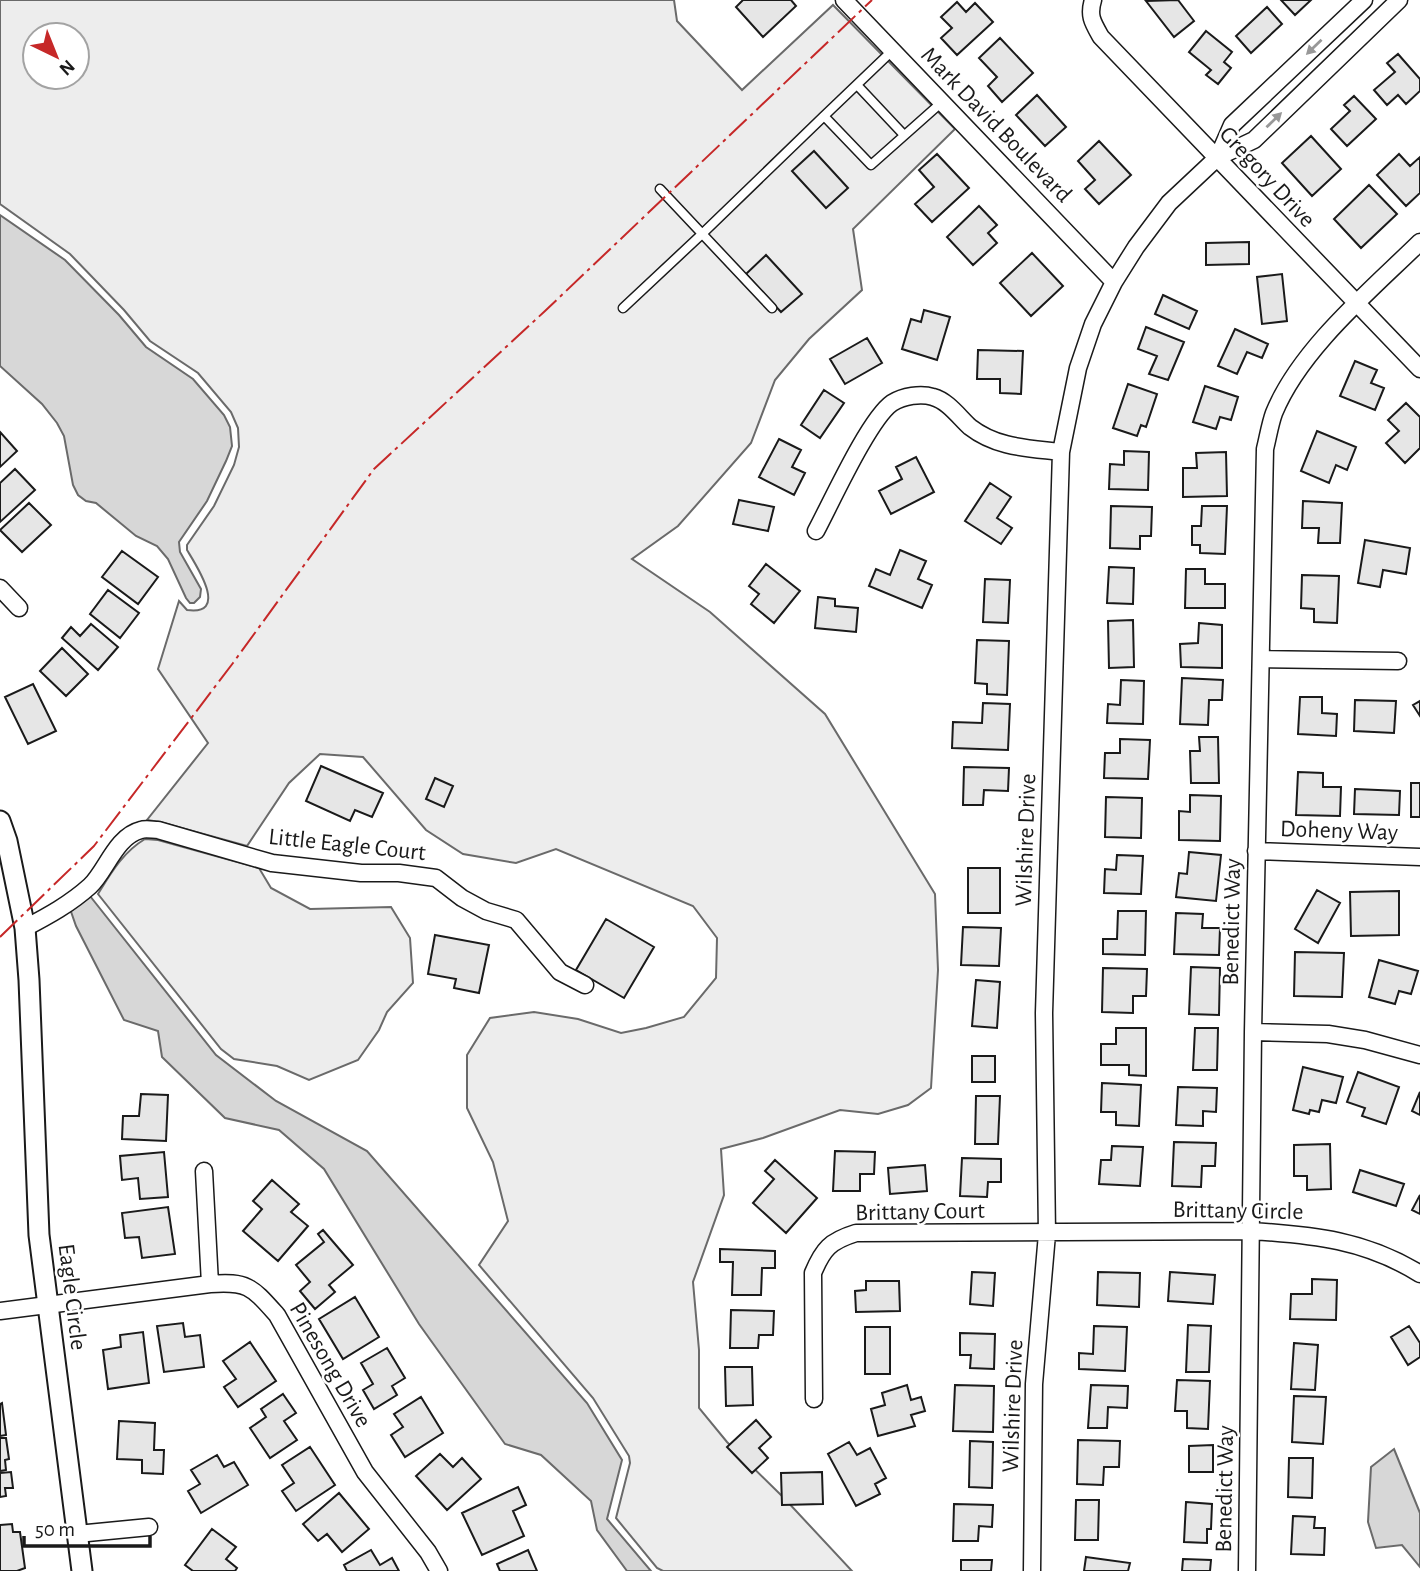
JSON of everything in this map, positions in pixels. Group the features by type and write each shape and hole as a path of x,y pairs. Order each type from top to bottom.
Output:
{"street":[{"name":"Mark David Boulevard","path":"844,0 1114,282"},
{"name":"Wilshire Drive","path":"1218,157 1232,125 1364,0"},
{"name":"Wilshire Drive","path":"1031,1571 1034,1384 1047,1234 1044,1013 1061,452 1077,368 1093,324 1114,282 1169,203 1218,157 1254,140 1399,0"},
{"name":"Gregory Drive","path":"1091,6 1101,37 1420,369"},
{"name":"Benedict Way","path":"1247,1571 1253,1032 1265,449 1273,414 1290,382 1312,352 1356,304 1420,242"},
{"path":"816,531 877,419 892,403 913,395 933,397 950,407 987,439 1008,446 1061,452"},
{"path":"0,588 19,608"},
{"path":"1261,659 1398,661"},
{"name":"Eagle Circle","path":"0,821 7,841 25,928 38,1210 82,1571"},
{"name":"Little Eagle Court","path":"25,928 58,911 92,884 108,858 130,836 142,830 158,830 272,863 436,878 462,898 486,911 516,920 560,972 585,985"},
{"name":"Doheny Way","path":"1256,851 1420,857"},
{"path":"1253,1032 1328,1034 1365,1040 1420,1055"},
{"path":"204,1171 210,1284"},
{"name":"Brittany Circle","path":"1047,1234 1252,1231 1311,1235 1354,1243 1420,1274"},
{"name":"Brittany Court","path":"814,1399 813,1273 820,1254 837,1238 856,1233 1047,1234"},
{"name":"Pinesong Drive","path":"0,1311 237,1282 259,1294 277,1315 365,1472 428,1552 439,1571"},
{"path":"77,1534 149,1527"}],"lane":[{"path":"623,308 893,50"},
{"path":"857,85 904,135"},
{"path":"824,116 871,165 942,102"},
{"path":"660,189 772,308"}],"shaded area":[{"path":"0,0 674,0 677,21 742,90 833,5 955,129 853,229 862,290 809,339 775,380 751,443 678,526 632,559 710,612 825,714 935,894 938,970 931,1088 908,1105 878,1114 840,1110 763,1138 721,1149 724,1195 693,1282 699,1350 699,1408 727,1442 852,1571 663,1571 657,1568 616,1518 630,1463 629,1456 593,1398 479,1265 508,1221 493,1162 467,1108 467,1055 490,1018 534,1012 578,1019 621,1033 684,1017 716,978 717,938 693,906 556,849 516,863 463,854 426,830 363,757 320,754 289,783 247,846 147,820 208,743 158,669 179,601 187,610 200,610 206,605 206,588 187,545 214,506 234,465 239,447 238,428 231,412 198,373 150,341 70,254 0,204"},
{"path":"0,215 65,260 146,347 193,379 224,415 230,427 232,446 226,461 207,501 179,542 180,552 201,589 200,597 194,603 190,603 186,598 168,559 157,546 136,536 96,503 86,501 78,495 73,485 64,436 57,423 42,404 0,366"},
{"path":"145,839 158,840 259,868 271,888 310,909 391,907 410,938 413,983 387,1012 379,1030 358,1060 309,1080 277,1066 234,1059 221,1049 98,894 124,857"},
{"path":"90,896 216,1055 276,1101 367,1151 587,1403 622,1460 607,1519 651,1571 627,1571 597,1530 591,1501 541,1455 505,1444 419,1324 324,1169 279,1130 225,1118 162,1057 158,1031 124,1020 76,926 68,903"},
{"path":"1394,1449 1420,1513 1420,1567 1402,1545 1376,1548 1368,1522 1371,1467"}],"building":[{"path":"743,0 791,0 796,6 763,37 736,7"},
{"path":"1178,0 1194,21 1174,37 1146,1"},
{"path":"1281,0 1311,0 1295,15"},
{"path":"957,2 966,12 975,3 993,22 957,55 941,38 952,28 941,17"},
{"path":"1267,7 1282,24 1251,53 1236,36"},
{"path":"1206,31 1232,52 1224,62 1231,68 1218,84 1206,75 1211,70 1189,52"},
{"path":"1000,38 1033,73 1002,102 988,86 997,77 979,58"},
{"path":"1398,54 1420,79 1420,91 1406,104 1398,95 1387,105 1374,90 1395,72 1387,63"},
{"path":"1037,95 1066,127 1045,146 1016,115"},
{"path":"1354,96 1376,119 1347,146 1331,129 1350,111 1344,105"},
{"path":"1311,136 1341,169 1312,196 1282,163"},
{"path":"1099,141 1131,175 1099,204 1085,189 1095,180 1078,161"},
{"path":"814,151 848,188 826,208 792,171"},
{"path":"937,154 969,188 932,222 915,204 934,187 919,170"},
{"path":"1399,154 1410,166 1420,157 1420,193 1406,206 1377,175"},
{"path":"1369,185 1397,214 1361,248 1334,219"},
{"path":"979,206 997,225 988,233 997,243 973,265 947,237"},
{"path":"1249,242 1249,264 1206,265 1206,243"},
{"path":"1032,253 1063,286 1031,316 1000,283"},
{"path":"766,255 802,294 781,312 746,274"},
{"path":"1282,274 1287,321 1262,324 1257,277"},
{"path":"1163,295 1197,311 1189,329 1155,314"},
{"path":"924,310 950,317 937,360 902,349 911,319 921,322"},
{"path":"1146,327 1184,342 1168,380 1149,374 1157,356 1138,349"},
{"path":"1235,329 1268,344 1262,358 1247,352 1237,374 1218,366"},
{"path":"867,338 882,363 845,384 830,359"},
{"path":"978,350 1023,351 1021,394 1000,393 1000,379 977,379"},
{"path":"1355,361 1377,370 1371,383 1384,388 1375,410 1340,396"},
{"path":"1128,384 1157,394 1146,427 1141,425 1137,436 1113,428"},
{"path":"1205,386 1238,397 1231,420 1220,417 1216,429 1193,422"},
{"path":"824,390 844,403 820,438 801,425"},
{"path":"1406,403 1420,417 1420,448 1405,463 1386,443 1399,431 1388,420"},
{"path":"1317,431 1356,447 1347,470 1336,465 1329,483 1301,471"},
{"path":"0,432 17,451 0,467"},
{"path":"779,439 801,450 792,467 805,473 794,495 759,477"},
{"path":"1124,451 1149,452 1148,490 1109,489 1110,464 1124,465"},
{"path":"1226,452 1227,496 1183,497 1183,468 1197,468 1196,453"},
{"path":"916,457 934,492 891,514 879,491 902,479 896,467"},
{"path":"15,469 35,490 0,522 0,483"},
{"path":"990,483 1011,497 997,518 1012,528 1001,544 965,521"},
{"path":"739,500 774,507 768,531 733,524"},
{"path":"1303,501 1342,503 1340,543 1318,543 1319,528 1302,528"},
{"path":"29,503 51,525 22,552 0,530"},
{"path":"1111,506 1152,507 1151,536 1140,536 1140,549 1110,548"},
{"path":"1202,506 1227,506 1225,554 1200,553 1200,545 1192,545 1192,526 1201,526"},
{"path":"1365,540 1410,548 1406,574 1383,570 1380,587 1358,583"},
{"path":"900,550 926,561 918,579 932,585 922,608 869,586 876,569 890,575"},
{"path":"122,551 158,577 138,604 102,577"},
{"path":"766,564 800,591 774,623 751,604 759,594 749,586"},
{"path":"1109,567 1134,568 1133,604 1107,603"},
{"path":"1186,569 1205,569 1205,584 1225,584 1225,608 1185,608"},
{"path":"1302,575 1339,576 1337,623 1314,622 1314,609 1301,608"},
{"path":"985,579 1010,580 1008,623 983,622"},
{"path":"108,590 139,613 120,638 90,614"},
{"path":"818,597 835,599 835,606 858,608 856,632 815,628"},
{"path":"1133,620 1134,667 1109,668 1108,621"},
{"path":"1199,623 1222,625 1222,668 1181,667 1180,644 1198,643"},
{"path":"91,624 118,647 98,670 62,638 71,627 80,636"},
{"path":"977,640 1009,641 1007,695 987,694 987,684 975,683"},
{"path":"62,648 88,674 66,696 40,671"},
{"path":"1182,678 1223,680 1222,700 1209,700 1208,725 1180,724"},
{"path":"1121,680 1144,681 1143,724 1107,723 1108,704 1120,705"},
{"path":"33,684 56,731 28,744 5,697"},
{"path":"1300,697 1322,697 1322,713 1337,714 1336,736 1298,734"},
{"path":"1355,700 1396,701 1394,733 1354,731"},
{"path":"1420,701 1420,716 1413,705"},
{"path":"983,703 1010,704 1008,750 952,748 953,722 982,723"},
{"path":"1199,737 1218,737 1219,783 1191,783 1190,751 1200,751"},
{"path":"1120,739 1150,740 1148,779 1104,778 1105,753 1120,753"},
{"path":"321,766 383,793 372,817 355,810 350,821 306,801"},
{"path":"964,767 1009,768 1008,791 984,790 983,805 963,805"},
{"path":"1298,772 1323,773 1323,787 1341,787 1340,816 1296,815"},
{"path":"435,778 453,786 444,807 426,799"},
{"path":"1411,783 1420,783 1420,817 1411,817"},
{"path":"1355,789 1400,791 1399,815 1354,814"},
{"path":"1190,795 1221,796 1220,841 1179,840 1179,811 1190,812"},
{"path":"1106,797 1142,798 1141,838 1105,837"},
{"path":"1189,852 1221,855 1216,901 1176,897 1179,873 1187,874"},
{"path":"1117,855 1143,856 1141,894 1104,893 1105,869 1116,870"},
{"path":"968,868 1000,868 1000,913 968,913"},
{"path":"1317,890 1340,903 1318,943 1295,929"},
{"path":"1399,891 1399,935 1351,936 1350,892"},
{"path":"1118,911 1146,911 1145,955 1103,954 1103,939 1117,939"},
{"path":"1176,913 1203,914 1202,928 1220,928 1219,955 1174,954"},
{"path":"606,919 654,947 624,998 576,970"},
{"path":"963,927 1001,928 999,966 961,965"},
{"path":"435,935 489,945 479,993 454,988 456,979 428,974"},
{"path":"1295,952 1344,953 1342,997 1294,996"},
{"path":"1379,960 1418,971 1411,994 1399,991 1395,1004 1369,997"},
{"path":"1191,967 1220,968 1219,1015 1189,1014"},
{"path":"1103,968 1147,969 1146,996 1133,996 1133,1013 1102,1012"},
{"path":"976,980 1000,982 997,1028 972,1026"},
{"path":"1116,1028 1146,1028 1146,1076 1129,1075 1129,1065 1101,1065 1101,1044 1116,1044"},
{"path":"1195,1028 1218,1028 1217,1070 1193,1070"},
{"path":"972,1056 995,1056 995,1082 972,1082"},
{"path":"1303,1067 1343,1077 1336,1103 1322,1100 1319,1112 1310,1110 1309,1114 1293,1110"},
{"path":"1358,1072 1399,1087 1386,1124 1362,1116 1365,1108 1347,1102"},
{"path":"1102,1083 1141,1085 1139,1126 1116,1125 1116,1112 1101,1112"},
{"path":"1178,1087 1217,1088 1216,1112 1203,1111 1203,1126 1176,1125"},
{"path":"1420,1092 1420,1115 1412,1111"},
{"path":"141,1094 168,1095 166,1141 122,1139 123,1116 139,1116"},
{"path":"976,1096 1000,1096 998,1144 975,1144"},
{"path":"1174,1142 1216,1143 1215,1166 1202,1166 1201,1187 1172,1186"},
{"path":"1330,1144 1331,1189 1307,1190 1307,1176 1294,1176 1294,1145"},
{"path":"1112,1146 1143,1147 1140,1186 1099,1184 1101,1160 1111,1160"},
{"path":"835,1151 875,1152 874,1174 860,1174 860,1191 833,1191"},
{"path":"164,1152 168,1197 140,1199 138,1178 122,1180 120,1156"},
{"path":"962,1158 1001,1159 1001,1182 988,1182 987,1197 960,1196"},
{"path":"775,1160 817,1198 786,1233 753,1203 774,1179 765,1171"},
{"path":"925,1165 927,1191 890,1194 888,1168"},
{"path":"1360,1170 1404,1184 1396,1206 1353,1192"},
{"path":"272,1180 299,1204 291,1212 308,1226 278,1261 243,1231 262,1209 253,1201"},
{"path":"1420,1195 1420,1214 1412,1210"},
{"path":"168,1207 175,1254 142,1258 139,1237 125,1238 122,1213"},
{"path":"323,1230 353,1265 329,1285 335,1292 315,1309 300,1291 310,1282 296,1265 324,1242 318,1234"},
{"path":"720,1249 775,1251 775,1268 762,1268 761,1295 732,1295 733,1262 720,1262"},
{"path":"972,1272 995,1273 993,1306 970,1304"},
{"path":"1098,1272 1140,1273 1139,1307 1097,1305"},
{"path":"1170,1272 1215,1275 1213,1304 1168,1301"},
{"path":"1312,1279 1337,1280 1336,1320 1290,1319 1291,1294 1312,1294"},
{"path":"866,1281 899,1281 900,1311 856,1312 855,1291 866,1290"},
{"path":"355,1297 379,1337 343,1359 319,1319"},
{"path":"731,1310 774,1311 773,1335 759,1335 758,1348 730,1348"},
{"path":"183,1323 185,1337 200,1335 204,1367 164,1372 157,1326"},
{"path":"1188,1325 1211,1326 1209,1372 1186,1372"},
{"path":"1094,1326 1127,1327 1125,1371 1079,1369 1079,1353 1093,1354"},
{"path":"1409,1326 1420,1343 1420,1357 1408,1365 1391,1337"},
{"path":"865,1327 890,1327 890,1374 865,1374"},
{"path":"143,1332 149,1383 108,1389 103,1350 121,1347 120,1335"},
{"path":"960,1333 995,1334 994,1369 970,1368 971,1355 960,1355"},
{"path":"250,1342 276,1381 238,1407 224,1387 236,1379 223,1361"},
{"path":"1294,1343 1318,1345 1315,1390 1291,1389"},
{"path":"387,1348 405,1378 392,1386 397,1395 374,1409 363,1390 373,1384 361,1363"},
{"path":"725,1367 752,1367 753,1405 726,1406"},
{"path":"1177,1380 1210,1381 1208,1429 1187,1428 1187,1411 1175,1411"},
{"path":"907,1385 911,1400 921,1397 925,1411 911,1415 915,1426 878,1436 871,1409 885,1405 882,1393"},
{"path":"955,1385 994,1386 993,1432 953,1431"},
{"path":"1091,1385 1128,1386 1127,1408 1108,1407 1107,1428 1088,1428"},
{"path":"283,1394 296,1413 284,1421 297,1440 270,1458 250,1428 266,1417 261,1409"},
{"path":"1294,1396 1326,1397 1323,1444 1292,1442"},
{"path":"421,1397 443,1433 405,1457 391,1435 403,1427 394,1414"},
{"path":"2,1403 6,1435 0,1436 0,1404"},
{"path":"756,1420 771,1437 759,1448 768,1458 752,1473 727,1447"},
{"path":"119,1421 155,1423 154,1450 164,1450 163,1474 142,1473 142,1460 117,1459"},
{"path":"0,1438 6,1438 9,1459 5,1460 6,1470 0,1471"},
{"path":"1078,1440 1120,1441 1119,1467 1104,1467 1103,1485 1077,1484"},
{"path":"970,1441 993,1442 992,1488 969,1487"},
{"path":"849,1442 857,1455 870,1448 886,1478 875,1484 880,1494 856,1506 828,1454"},
{"path":"1213,1445 1213,1472 1189,1472 1189,1446"},
{"path":"310,1447 335,1485 296,1511 282,1491 294,1483 282,1465"},
{"path":"440,1454 453,1467 462,1458 481,1479 447,1510 416,1476"},
{"path":"217,1455 224,1467 234,1462 248,1485 201,1513 188,1491 200,1484 191,1470"},
{"path":"1289,1458 1313,1458 1312,1498 1288,1497"},
{"path":"11,1472 13,1488 5,1488 6,1496 0,1497 0,1473"},
{"path":"822,1472 823,1504 782,1505 781,1473"},
{"path":"518,1487 526,1505 513,1511 524,1536 482,1555 462,1513"},
{"path":"339,1493 369,1529 342,1552 327,1534 318,1541 303,1524"},
{"path":"1076,1500 1099,1500 1098,1540 1075,1540"},
{"path":"1186,1502 1212,1504 1211,1529 1207,1529 1207,1543 1184,1542"},
{"path":"954,1504 993,1505 992,1527 979,1526 978,1541 953,1541"},
{"path":"1293,1516 1315,1517 1314,1528 1325,1528 1324,1555 1291,1554"},
{"path":"12,1524 13,1532 20,1532 25,1568 0,1571 0,1525"},
{"path":"212,1529 236,1547 226,1559 237,1568 235,1571 193,1571 185,1565"},
{"path":"371,1550 380,1565 392,1558 399,1571 347,1571 344,1565"},
{"path":"528,1550 537,1571 500,1571 497,1564"},
{"path":"1086,1557 1130,1563 1128,1571 1084,1571"},
{"path":"1183,1559 1211,1560 1210,1571 1182,1571"},
{"path":"961,1560 992,1560 991,1571 961,1571"}],"power":[{"path":"0,937 94,846 233,663 374,469 545,311 872,0"}]}
